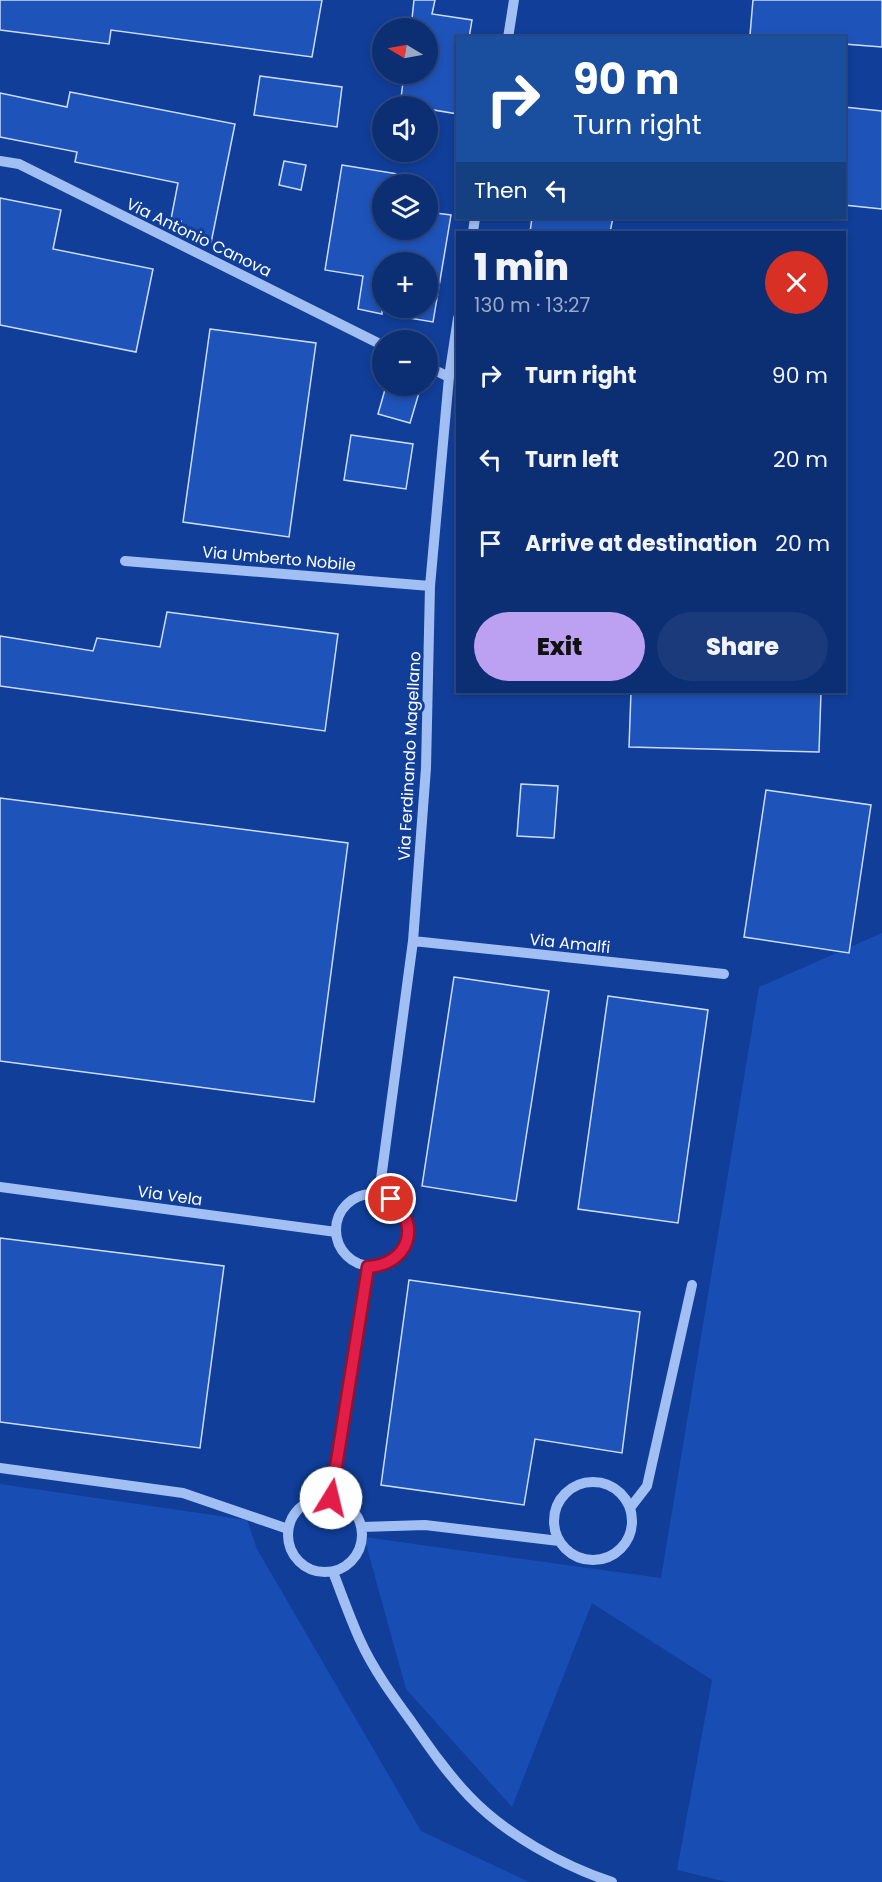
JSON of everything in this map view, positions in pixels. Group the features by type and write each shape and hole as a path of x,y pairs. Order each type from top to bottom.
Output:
{"street":[{"path":"508,36 514,0"},
{"name":"Via Antonio Canova","path":"0,161 19,164 372,340"},
{"name":"Via Ferdinando Magellano","path":"379,1194 413,941 426,768 430,585 449,377 456,331"},
{"path":"438,372 449,377"},
{"name":"Via Umberto Nobile","path":"125,561 430,585"},
{"name":"Via Amalfi","path":"413,941 724,974"},
{"name":"Via Vela","path":"0,1187 336,1232"},
{"path":"368,1194 379,1194 391,1199 400,1207 409,1230 407,1242 401,1253 392,1261 380,1266 368,1267 350,1259 342,1251 336,1232 341,1211 348,1203 368,1194"},
{"path":"331,1498 368,1267"},
{"path":"630,1508 646,1486 692,1285"},
{"path":"0,1468 183,1493 288,1529"},
{"path":"589,1481 608,1485 624,1496 630,1508 633,1521 631,1533 625,1545 609,1556 591,1560 578,1558 567,1551 559,1541 554,1529 554,1516 562,1498 576,1485 589,1481"},
{"path":"331,1498 342,1502 351,1508 362,1527 359,1550 344,1568 321,1573 309,1570 291,1553 288,1529 298,1508 308,1501 331,1498"},
{"path":"362,1527 425,1525 559,1541"},
{"path":"333,1572 361,1641 386,1687 437,1758 470,1798 502,1824 547,1855 586,1874 612,1882"}],"shaded area":[{"path":"882,933 882,1882 727,1882 677,1870 712,1680 592,1603 512,1807 406,1689 364,1537 661,1578 759,987"},
{"path":"0,1484 247,1520 257,1549 421,1831 529,1882 0,1882"}],"building":[{"path":"0,0 322,0 312,57 111,30 109,44 0,30"},
{"path":"414,0 435,0 432,14 472,20 469,36 456,36 456,114 438,111 438,96 401,96 403,84 438,84 438,18 412,18"},
{"path":"753,0 882,0 882,47 846,44 846,36 750,35"},
{"path":"260,76 342,87 337,127 254,115"},
{"path":"70,92 235,124 211,243 178,235 181,221 171,219 178,183 75,162 77,152 0,137 0,93 67,107"},
{"path":"846,107 882,111 882,209 846,205"},
{"path":"284,161 306,165 301,190 279,185"},
{"path":"342,165 398,174 372,174 372,240 438,240 438,213 451,215 438,292 438,252 372,252 372,312 358,309 363,276 325,270"},
{"path":"0,198 61,210 53,249 153,269 136,352 0,325"},
{"path":"532,219 613,219 610,231 530,231"},
{"path":"409,318 434,318 433,322"},
{"path":"210,329 316,343 289,537 183,522"},
{"path":"383,396 418,396 410,423 378,414"},
{"path":"351,435 413,444 406,489 344,480"},
{"path":"167,612 338,634 325,731 0,686 0,636 93,651 97,638 160,647"},
{"path":"631,693 821,693 819,752 629,747"},
{"path":"521,784 558,786 554,838 517,836"},
{"path":"766,790 871,805 849,953 744,937"},
{"path":"0,798 348,843 314,1102 0,1061"},
{"path":"454,977 549,991 516,1201 422,1186"},
{"path":"608,996 708,1010 678,1223 578,1209"},
{"path":"0,1238 224,1266 200,1448 0,1422"},
{"path":"409,1280 640,1312 622,1453 535,1439 524,1505 381,1485"}],"route":[{"path":"331,1498 368,1267 380,1266 392,1261 401,1253 407,1242 409,1230 406,1218 400,1207 391,1199"}]}
